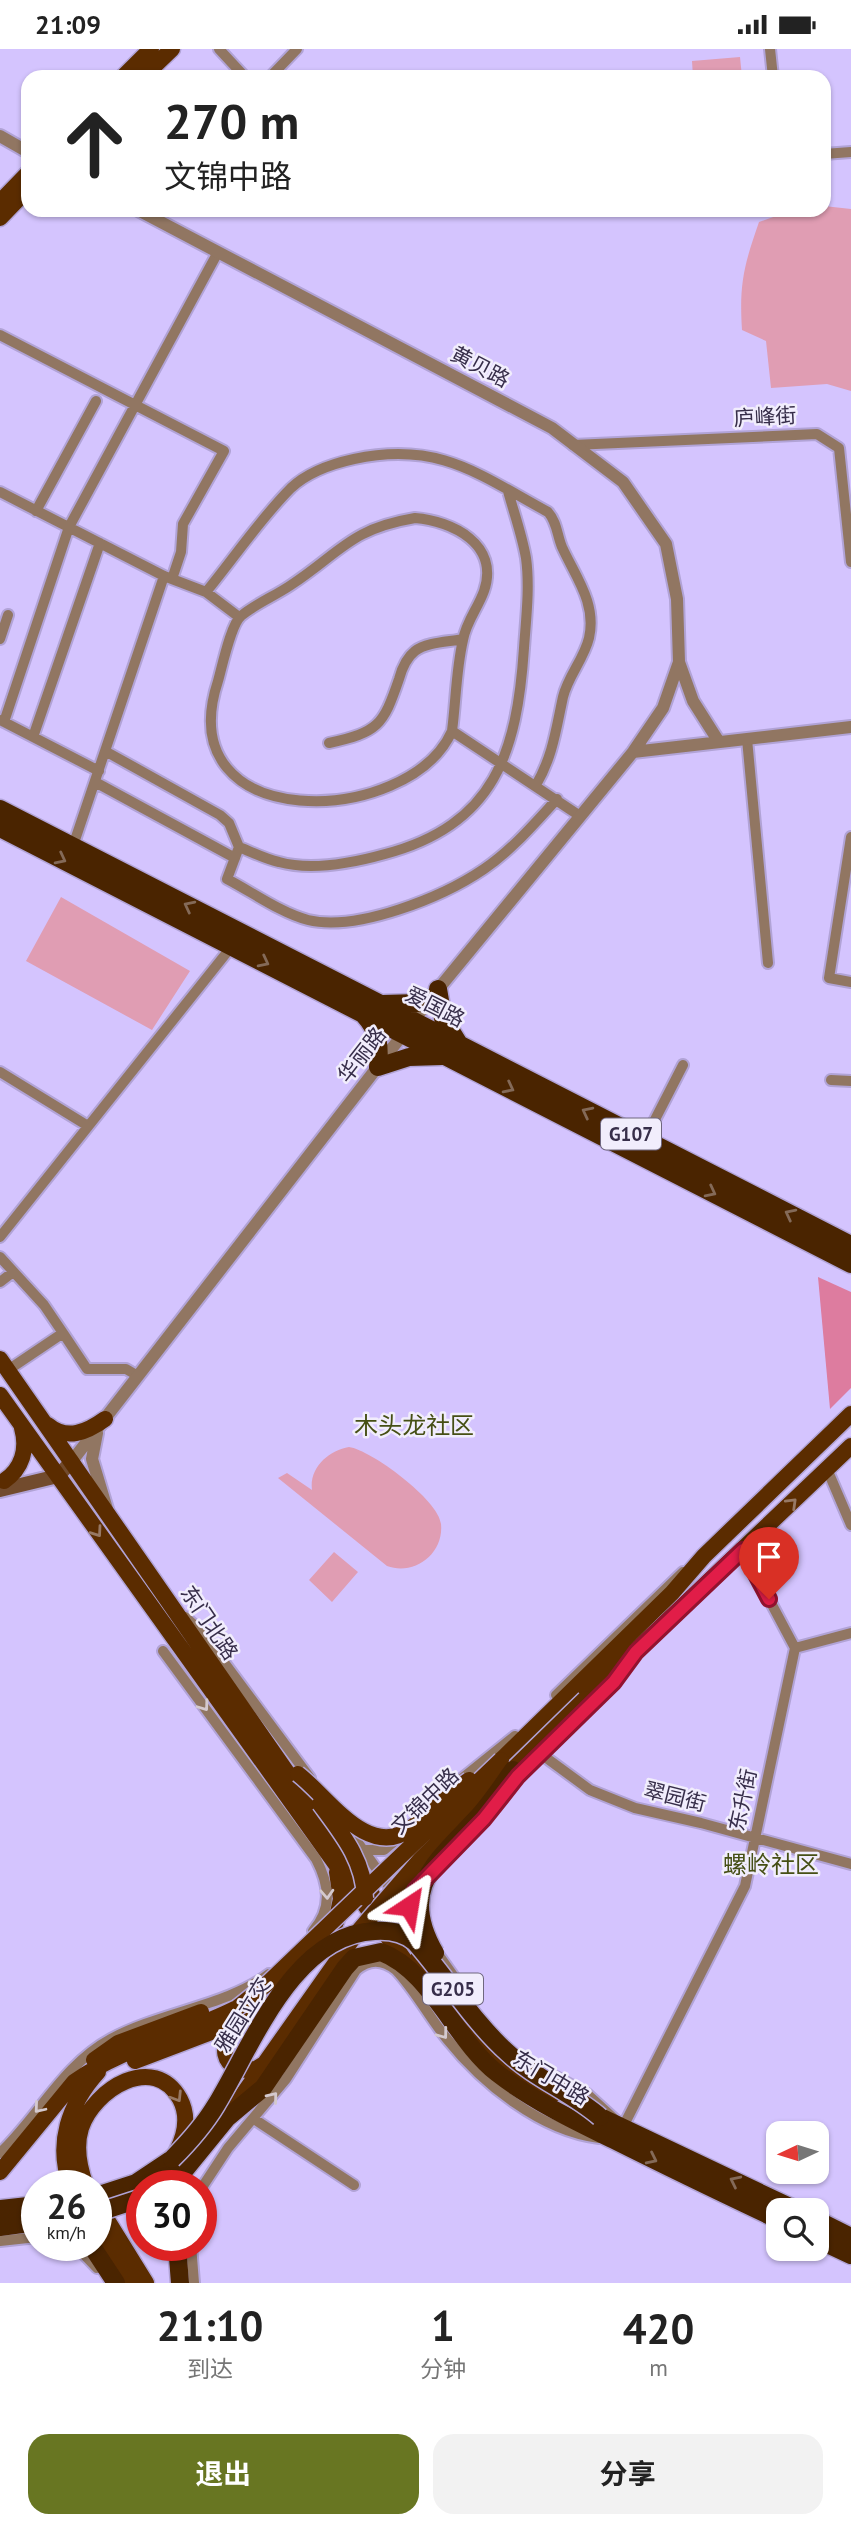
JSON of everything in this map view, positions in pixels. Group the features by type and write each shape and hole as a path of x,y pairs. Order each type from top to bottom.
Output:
{"highway":[{"name":"爱国路","path":"0,809 380,1005 408,1027"},
{"name":"爱国路","path":"0,828 362,1012 408,1027 851,1264"},
{"path":"362,1012 376,1031 379,1044 378,1067 409,1057 455,1052 435,993 418,1003 380,1005"},
{"name":"爱国路","path":"455,1052 644,1141 851,1245"},
{"path":"467,2007 422,1928 419,1896 434,1863 480,1815 507,1765"},
{"name":"雅园立交","path":"112,2191 136,2183 172,2159 215,2106 292,1975 335,1940 367,1931 389,1931 415,1942 492,2038 518,2062 581,2100 600,2117"},
{"name":"G205","path":"226,2118 263,2088 327,1991 354,1958 381,1952 411,1969"},
{"name":"东门中路","path":"411,1969 466,2042 494,2070 558,2112 618,2133 768,2198"},
{"name":"东门中路","path":"600,2117 618,2133 766,2214"},
{"name":"文锦中路","path":"185,2170 226,2118"},
{"path":"195,2170 205,2146"},
{"path":"0,2209 21,2207"},
{"path":"829,2226 851,2237"},
{"path":"0,2227 21,2227"},
{"path":"829,2245 851,2255"},
{"path":"102,2261 116,2283"},
{"path":"178,2261 180,2283"}],"main road":[{"path":"130,70 151,49"},
{"path":"150,70 172,49"},
{"path":"0,202 21,180"},
{"path":"0,218 21,196"},
{"name":"东门北路","path":"4,1365 382,1912"},
{"name":"东门北路","path":"0,1395 360,1901"},
{"name":"文锦中路","path":"0,2172 81,2083 120,2056 214,2018 243,2011 268,1983 580,1695 704,1556 851,1414"},
{"path":"46,1424 54,1431 75,1434 85,1432 102,1422"},
{"path":"1,1484 12,1475 22,1460 24,1440 21,1425"},
{"name":"文锦中路","path":"580,1695 636,1652 851,1446"},
{"path":"1,1484 56,1474 72,1461"},
{"path":"239,1705 263,1723 303,1774 345,1837 361,1867 365,1906 356,1934"},
{"path":"303,1774 355,1827 373,1837 384,1838 404,1833 456,1789 507,1765"},
{"name":"文锦中路","path":"226,2118 356,1934 405,1875 507,1765"},
{"path":"81,2083 223,2029 292,1975 330,1933 338,1919 341,1899 335,1868"},
{"name":"东门中路","path":"360,1901 411,1969"},
{"name":"东门中路","path":"382,1912 485,2046 525,2079 600,2117"},
{"path":"67,2170 64,2157 66,2126 81,2083 96,2058 118,2043 265,1989 292,1975"},
{"path":"243,2011 226,2038 224,2053 238,2070 256,2069 264,2064"},
{"path":"81,2170 78,2158 81,2128 95,2104 119,2083 149,2077 169,2085 182,2104 185,2125 172,2159"},
{"path":"112,2228 146,2283"},
{"path":"112,2253 131,2283"}],"street":[{"path":"219,49 239,70"},
{"path":"277,70 297,49"},
{"path":"771,49 772,70"},
{"path":"0,136 21,148"},
{"path":"831,153 851,152"},
{"name":"黄贝路","path":"151,217 528,415 623,482 666,544 677,599 679,662 693,701 719,742"},
{"path":"218,252 69,527 2,721 97,777 237,853 297,865 371,858 411,848 439,835 461,818 489,786 503,763 521,691 528,573 508,491"},
{"path":"0,335 224,451 183,524 181,552 168,578 73,846"},
{"path":"36,511 96,401"},
{"name":"庐峰街","path":"573,445 817,434 839,448 851,562"},
{"path":"206,592 291,488 311,474 338,463 405,453 434,457 492,478 508,491 548,512 554,519 561,543 585,587 590,635 566,684 551,757 536,785"},
{"path":"0,492 168,578 206,592 239,617"},
{"path":"425,519 447,523 476,542 487,571 485,587 463,639 452,731 436,755 405,778 359,796 295,800 269,795 247,785 225,769 218,758 211,710 239,617 304,577 346,541 364,531 395,521 425,519"},
{"path":"33,737 100,543"},
{"path":"0,639 8,615"},
{"path":"329,743 365,733 384,718 406,660 413,652 422,647 463,639"},
{"name":"黄贝路","path":"633,752 663,708 679,662"},
{"path":"633,752 851,727"},
{"path":"452,731 580,816"},
{"path":"747,739 768,963"},
{"path":"105,751 220,815 229,823 237,853 227,879 304,919 319,922 358,918 413,904 446,891 484,869 516,843 557,799"},
{"name":"华丽路","path":"72,1461 408,1027 633,752"},
{"path":"851,837 829,978 851,982"},
{"path":"0,1237 232,946"},
{"path":"644,1141 684,1065"},
{"path":"0,1072 88,1126"},
{"path":"831,1080 851,1081"},
{"path":"0,1257 44,1305 87,1369 125,1369 138,1376"},
{"path":"0,1282 13,1272"},
{"path":"4,1365 63,1333"},
{"path":"102,1422 92,1459 107,1512"},
{"path":"827,1469 851,1525"},
{"path":"743,1550 796,1648 851,1633"},
{"path":"363,1850 379,1851 389,1846 476,1765 510,1742 664,1587 704,1556"},
{"path":"171,1605 200,1630 303,1774 363,1850 480,2012 506,2043 534,2066 587,2094 618,2133"},
{"name":"东升街","path":"618,2133 746,1886 796,1648"},
{"path":"0,2153 86,2055 123,2032 261,1980 323,1919 328,1897 323,1872 273,1797 163,1651"},
{"path":"409,1913 409,1901 415,1890 541,1754 614,1682 636,1652"},
{"name":"翠园街","path":"541,1754 590,1790 624,1803 851,1864"},
{"path":"214,2170 286,2079 356,1970 372,1961 382,1962 401,1976 460,2055 495,2088 551,2122 582,2136 618,2133"},
{"path":"254,2119 354,2185"},
{"path":"0,2241 21,2232"},
{"path":"91,2261 107,2283"},
{"path":"192,2261 194,2283"}],"shaded area":[{"path":"740,57 741,70 693,70 692,61"},
{"path":"831,207 851,209 851,391 827,384 771,388 766,341 742,330 742,287 759,222 773,217 831,217"},
{"path":"61,897 190,971 152,1030 26,961"},
{"path":"818,1277 851,1292 851,1388 830,1409"},
{"path":"349,1447 387,1466 417,1490 437,1514 441,1524 438,1545 417,1565 407,1568 387,1566 278,1478 287,1473 312,1490 314,1474 322,1461 334,1452"},
{"path":"334,1552 358,1572 332,1602 309,1580"}],"district":[{"name":"木头龙社区","path":"414,1426"},
{"name":"螺岭社区","path":"771,1865"}],"route":[{"path":"409,1906 415,1890 484,1819 518,1776 614,1682 636,1652 743,1550 769,1599"}]}
